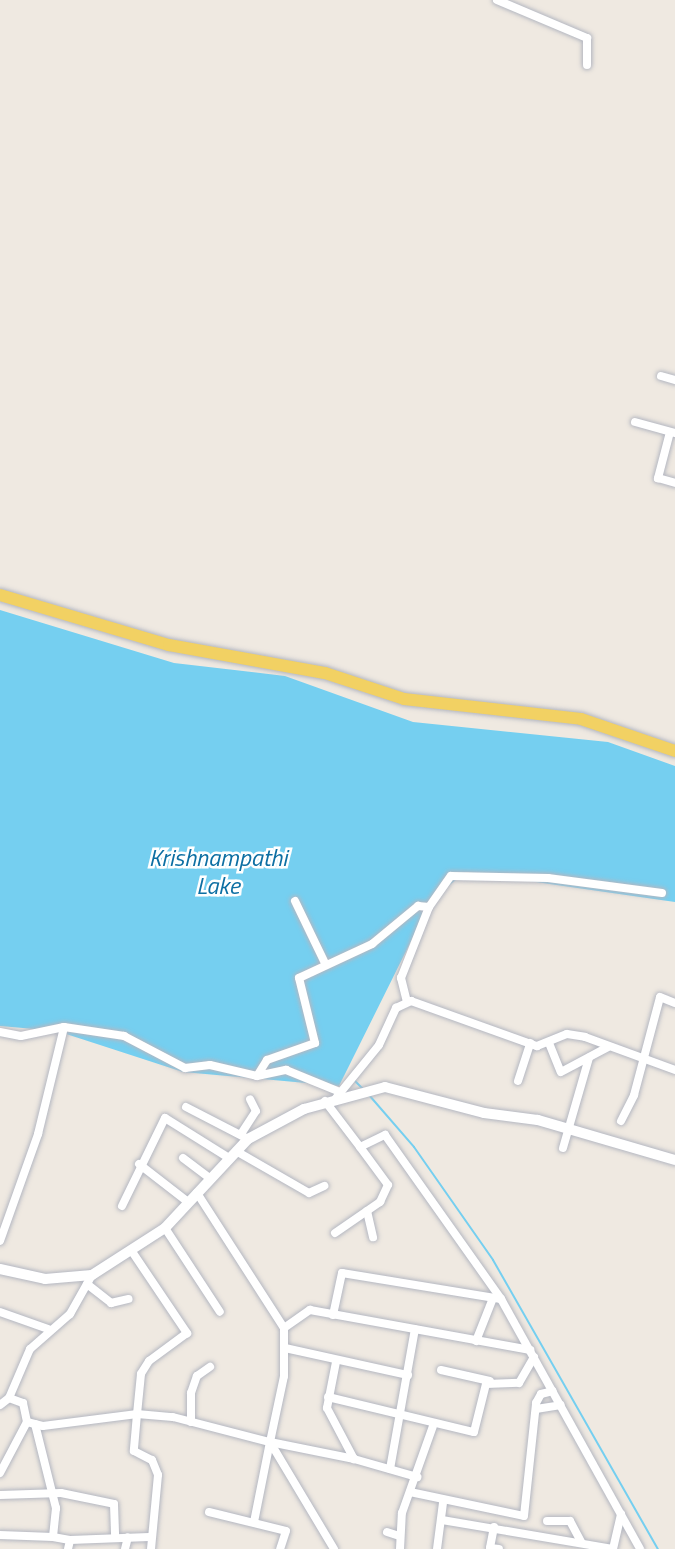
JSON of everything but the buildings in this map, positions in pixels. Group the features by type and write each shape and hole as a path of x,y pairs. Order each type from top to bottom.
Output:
{"main road":[{"path":"0,595 169,645 325,673 404,699 580,719 675,751"}],"street":[{"path":"497,0 587,38 586,65"},
{"path":"661,376 675,380"},
{"path":"635,422 672,433 658,478 675,483"},
{"path":"407,1002 401,978 429,907 451,876 548,878 662,893"},
{"path":"295,901 326,965"},
{"path":"257,1076 267,1060 315,1043 298,978 372,944 418,906 429,907"},
{"path":"621,1121 634,1095 641,1060 660,997 675,1003"},
{"path":"339,1094 366,1064 396,1008 407,1002 426,1003 531,1043 549,1043 567,1034 675,1070"},
{"path":"0,1241 38,1134 64,1027"},
{"path":"0,1032 21,1036 64,1027 124,1036 185,1068 210,1065 257,1076 286,1070 339,1094 360,1147 388,1185 380,1202 335,1233"},
{"path":"518,1081 531,1043"},
{"path":"549,1043 561,1072 608,1047"},
{"path":"563,1149 588,1058"},
{"path":"244,1137 339,1094 395,1088 569,1130 675,1160"},
{"path":"0,1405 30,1349 48,1329 62,1325 89,1279 134,1253 165,1228 232,1154 244,1137 256,1111 250,1099"},
{"path":"186,1107 244,1137"},
{"path":"122,1206 139,1164 165,1118 309,1193 324,1186"},
{"path":"360,1147 385,1136 532,1354 640,1549"},
{"path":"183,1158 210,1178"},
{"path":"139,1164 188,1202"},
{"path":"197,1192 284,1328 285,1348 254,1522"},
{"path":"367,1211 373,1237"},
{"path":"165,1228 220,1312"},
{"path":"134,1253 187,1334 149,1360 141,1374 134,1451 152,1460 158,1475 149,1537 150,1549"},
{"path":"0,1269 45,1279 89,1279 111,1303 129,1299"},
{"path":"333,1315 342,1273 497,1299"},
{"path":"476,1341 497,1299"},
{"path":"284,1328 297,1324 306,1311 415,1329 532,1354"},
{"path":"0,1312 48,1329"},
{"path":"390,1469 415,1329"},
{"path":"285,1348 336,1362 408,1375"},
{"path":"441,1370 490,1381 519,1383 532,1354"},
{"path":"336,1362 327,1408 354,1459"},
{"path":"191,1422 191,1393 197,1376 210,1367"},
{"path":"328,1397 401,1412 434,1426 474,1432 490,1381"},
{"path":"410,1492 443,1503 524,1516 536,1409 541,1394 553,1391"},
{"path":"5,1397 23,1403 31,1423 53,1494 53,1537"},
{"path":"536,1409 561,1406"},
{"path":"31,1423 74,1425 137,1414 191,1422 270,1442 354,1459 417,1477"},
{"path":"0,1473 31,1423"},
{"path":"400,1549 399,1536 410,1492 434,1426"},
{"path":"270,1442 334,1549"},
{"path":"0,1495 53,1494 114,1504 115,1537"},
{"path":"437,1549 443,1503"},
{"path":"209,1512 286,1531 280,1549"},
{"path":"581,1542 613,1549 621,1514"},
{"path":"442,1520 494,1527 575,1547 581,1542"},
{"path":"547,1521 570,1521 581,1542"},
{"path":"494,1527 490,1548 499,1549"},
{"path":"387,1532 399,1536"},
{"path":"0,1535 70,1540 149,1537"},
{"path":"125,1549 128,1537"},
{"path":"68,1549 70,1540"}],"water":[{"name":"Krishnampathi Lake","path":"0,610 174,663 285,676 413,722 608,742 675,766 675,902 466,872 432,899 339,1086 183,1072 57,1031 0,1026"}],"waterway":[{"path":"354,1080 363,1089"},
{"path":"369,1095 414,1147 493,1260 658,1549"}]}
